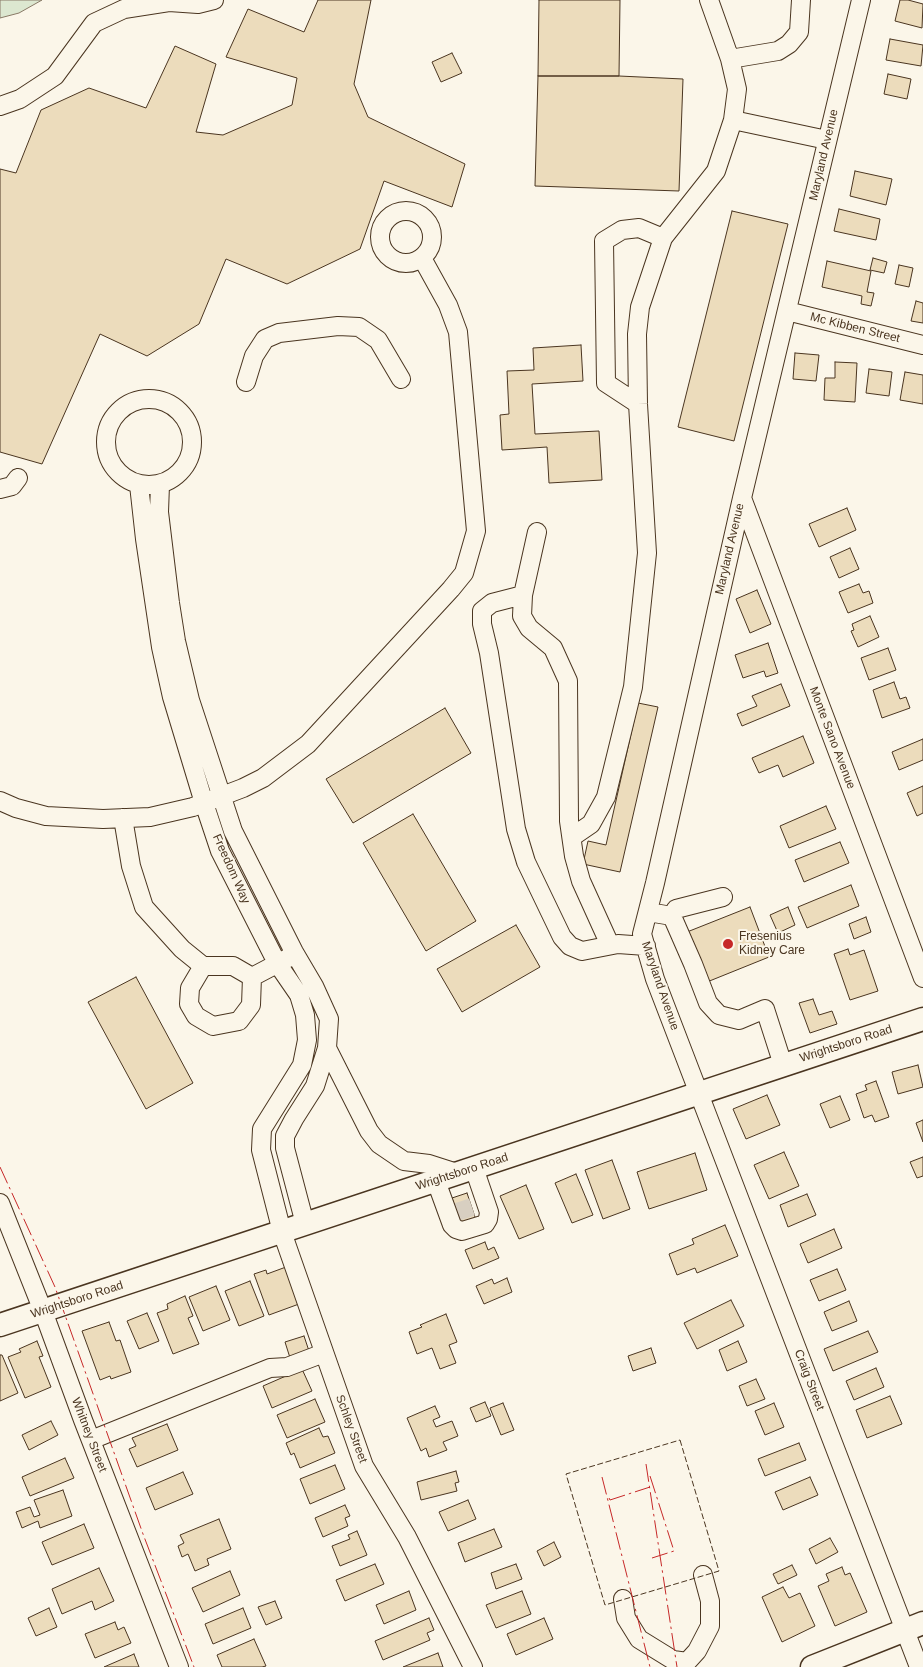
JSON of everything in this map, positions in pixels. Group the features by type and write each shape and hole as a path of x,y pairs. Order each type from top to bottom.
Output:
{"main road":[{"name":"Wrightsboro Road","path":"0,1325 923,1019"},
{"path":"812,1667 914,1627"}],"street":[{"path":"0,106 20,99 55,76 94,23 124,9 169,2 198,4 214,0"},
{"path":"572,837 591,824 606,797 633,687 648,553 638,404 637,334 640,307 663,238 716,172 733,120 737,88 730,59 709,0"},
{"path":"730,59 778,50 789,44 799,32 801,0"},
{"name":"Maryland Avenue","path":"699,1093 655,979 642,934 742,498 861,0"},
{"path":"733,120 827,140"},
{"path":"638,404 606,383 604,242 622,230 638,228 663,238"},
{"path":"0,801 16,808 46,816 103,819 150,817 193,807 222,797 263,778 308,744 464,573 476,531 458,332 448,305 422,258"},
{"name":"Mc Kibben Street","path":"787,311 923,345"},
{"path":"246,382 254,356 265,339 278,333 338,326 358,327 378,340 401,379"},
{"path":"148,398 160,400 173,405 186,418 193,436 193,449 188,463 180,474 171,480 160,485 139,485 129,481 116,471 111,464 106,437 112,419 120,410 133,402 148,398"},
{"path":"0,489 12,486 18,478"},
{"name":"Freedom Way","path":"139,485 144,539 161,647 172,697 204,803 220,851 277,964 299,996 305,1015 306,1040 302,1065 262,1129 261,1150 282,1232"},
{"name":"Freedom Way","path":"160,485 159,512 176,641 190,700 233,831 296,955 314,986 329,1019 326,1048 315,1086 294,1119 286,1136 285,1148 305,1224"},
{"name":"Monte Sano Avenue","path":"742,498 923,976"},
{"path":"536,532 523,595 522,616 529,628 553,648 568,681 569,821 574,856 581,881 610,945"},
{"path":"523,595 492,603 482,611 482,624 489,653 516,829 526,862 562,937 570,946 582,951 618,944 646,946"},
{"path":"122,818 131,866 144,907 182,949 202,966 233,966 252,977"},
{"path":"672,916 676,909 723,897"},
{"path":"648,912 672,916"},
{"path":"672,916 708,1003 719,1016 739,1020 765,1009 783,1065"},
{"path":"252,977 296,955"},
{"path":"202,966 190,988 189,1004 196,1016 213,1026 239,1021 251,1005 252,977"},
{"path":"326,1048 369,1131 379,1144 404,1161 429,1164 456,1174"},
{"name":"Craig Street","path":"699,1093 914,1627 921,1667"},
{"path":"456,1174 464,1203 456,1174"},
{"name":"Whitney Street","path":"0,1203 179,1667"},
{"name":"Schley Street","path":"282,1232 364,1466 407,1537 473,1667"},
{"path":"91,1440 270,1368 287,1367 324,1353"},
{"path":"622,1600 626,1618 639,1639 673,1660 688,1664 710,1626 710,1601 703,1575"}],"green space":[{"path":"0,0 42,0 19,13 0,18"}],"building":[{"path":"318,0 371,0 354,84 368,117 465,164 452,207 384,181 360,249 287,284 226,259 199,324 147,356 100,334 42,464 0,452 0,169 16,173 41,110 89,88 146,108 175,46 216,64 196,132 223,135 292,105 297,78 226,57 248,9 304,32"},
{"path":"539,0 620,0 619,76 538,76"},
{"path":"900,0 923,4 922,28 895,21"},
{"path":"890,39 923,45 921,66 886,60"},
{"path":"452,53 462,73 441,82 432,62"},
{"path":"888,74 911,79 907,99 884,94"},
{"path":"538,76 619,76 683,79 679,191 535,186"},
{"path":"855,171 892,179 886,205 850,196"},
{"path":"839,209 880,219 876,240 834,231"},
{"path":"732,211 788,224 734,441 678,427"},
{"path":"873,258 887,262 884,273 870,270"},
{"path":"827,261 871,271 867,292 874,293 871,306 861,304 862,296 822,287"},
{"path":"899,265 913,268 909,287 895,284"},
{"path":"916,301 923,303 923,323 911,321"},
{"path":"581,345 583,381 532,384 535,434 599,431 602,480 549,483 547,447 502,450 500,415 509,414 507,371 534,370 533,348"},
{"path":"795,353 819,355 816,381 793,379"},
{"path":"835,362 857,363 855,402 824,400 825,378 835,378"},
{"path":"869,369 892,372 889,396 866,393"},
{"path":"905,372 923,375 923,404 900,400"},
{"path":"847,508 856,530 819,547 809,524"},
{"path":"850,548 859,569 839,578 830,557"},
{"path":"859,584 863,593 869,591 873,603 848,613 839,592"},
{"path":"757,590 771,624 750,633 736,599"},
{"path":"870,616 879,637 858,647 851,631 854,630 852,624"},
{"path":"768,643 778,673 766,677 764,671 743,678 735,655"},
{"path":"888,648 896,670 869,680 861,658"},
{"path":"894,682 900,699 906,697 910,708 882,718 873,690"},
{"path":"781,684 790,706 742,726 737,714 757,706 752,696"},
{"path":"638,703 658,707 620,872 583,864 588,841 606,845"},
{"path":"445,708 471,753 353,823 326,779"},
{"path":"803,736 814,763 783,777 778,765 759,773 752,758"},
{"path":"923,739 923,760 899,770 892,752"},
{"path":"923,786 923,813 917,816 907,793"},
{"path":"826,806 836,829 789,848 780,826"},
{"path":"413,814 476,921 426,951 363,843"},
{"path":"840,842 849,863 804,882 795,860"},
{"path":"851,885 859,906 807,928 798,907"},
{"name":"Fresenius Kidney Care","path":"750,907 769,957 707,982 687,932"},
{"path":"788,907 795,925 778,933 770,915"},
{"path":"866,917 871,932 854,939 849,924"},
{"path":"516,925 540,967 462,1012 437,969"},
{"path":"848,949 850,955 864,950 878,991 850,1000 834,954"},
{"path":"136,977 193,1083 146,1109 88,1002"},
{"path":"813,999 819,1015 832,1011 837,1024 810,1033 799,1003"},
{"path":"918,1065 923,1087 898,1094 892,1072"},
{"path":"876,1081 889,1117 875,1122 872,1115 864,1118 856,1094 867,1090 865,1085"},
{"path":"767,1095 780,1125 746,1139 733,1109"},
{"path":"840,1096 850,1120 830,1128 820,1104"},
{"path":"923,1120 923,1142 916,1123"},
{"path":"784,1152 799,1186 769,1199 754,1165"},
{"path":"695,1153 707,1190 649,1209 637,1172"},
{"path":"923,1157 923,1176 917,1178 910,1162"},
{"path":"612,1160 630,1209 603,1219 585,1170"},
{"path":"576,1174 593,1215 572,1223 555,1183"},
{"path":"526,1185 544,1229 519,1239 500,1196"},
{"path":"467,1193 477,1223 462,1228 452,1198"},
{"path":"807,1194 816,1215 788,1227 780,1205"},
{"path":"725,1225 738,1256 697,1273 695,1268 677,1275 669,1254 694,1244 692,1239"},
{"path":"834,1229 842,1248 808,1263 800,1244"},
{"path":"485,1242 488,1250 494,1247 499,1258 473,1269 465,1250"},
{"path":"286,1267 299,1304 269,1315 254,1274 266,1270 267,1274"},
{"path":"837,1269 846,1290 819,1301 810,1280"},
{"path":"507,1278 512,1292 484,1304 476,1286 492,1279 494,1284"},
{"path":"250,1281 264,1316 239,1326 225,1291"},
{"path":"216,1286 230,1320 203,1331 189,1297"},
{"path":"185,1296 193,1316 188,1318 199,1344 173,1354 157,1313 168,1309 167,1304"},
{"path":"731,1300 744,1326 697,1349 684,1323"},
{"path":"849,1301 857,1321 832,1331 824,1312"},
{"path":"147,1313 159,1341 139,1349 127,1321"},
{"path":"446,1314 457,1342 449,1345 456,1363 440,1369 432,1348 417,1354 409,1332"},
{"path":"109,1322 116,1341 120,1340 131,1372 111,1379 110,1376 100,1380 82,1331"},
{"path":"868,1331 878,1352 833,1371 824,1349"},
{"path":"304,1336 310,1354 291,1361 285,1342"},
{"path":"37,1341 43,1356 39,1357 51,1387 25,1398 8,1357 21,1352 19,1349"},
{"path":"738,1341 747,1362 727,1371 719,1350"},
{"path":"651,1348 656,1363 633,1371 628,1356"},
{"path":"0,1355 2,1355 18,1393 0,1401"},
{"path":"876,1368 884,1387 854,1400 846,1381"},
{"path":"302,1369 312,1391 272,1408 263,1386"},
{"path":"756,1379 765,1399 747,1406 739,1386"},
{"path":"890,1396 902,1424 867,1438 856,1410"},
{"path":"315,1399 325,1422 287,1438 277,1415"},
{"path":"485,1402 491,1416 476,1422 470,1408"},
{"path":"503,1403 514,1430 501,1435 490,1408"},
{"path":"774,1403 784,1427 765,1435 755,1411"},
{"path":"435,1406 440,1417 433,1420 436,1427 452,1421 458,1436 443,1442 447,1450 429,1457 426,1448 421,1451 407,1418"},
{"path":"51,1421 58,1435 29,1450 22,1435"},
{"path":"167,1424 178,1450 137,1467 129,1449 136,1446 132,1438"},
{"path":"319,1428 323,1437 328,1436 335,1453 300,1468 294,1453 291,1455 286,1443"},
{"path":"799,1443 806,1460 765,1476 758,1459"},
{"path":"65,1458 74,1478 30,1496 22,1477"},
{"path":"335,1465 345,1489 310,1504 300,1479"},
{"path":"456,1471 459,1482 455,1483 457,1491 421,1500 417,1482"},
{"path":"183,1472 193,1494 155,1510 146,1488"},
{"path":"810,1477 818,1495 783,1510 775,1492"},
{"path":"63,1490 72,1516 40,1528 38,1521 22,1528 16,1512 30,1507 34,1517 40,1515 34,1500"},
{"path":"468,1500 476,1519 448,1531 439,1512"},
{"path":"345,1505 350,1516 345,1518 348,1526 323,1537 315,1518"},
{"path":"219,1519 231,1549 207,1559 209,1565 195,1571 188,1554 182,1557 178,1546 184,1543 180,1535"},
{"path":"84,1524 94,1548 52,1565 42,1542"},
{"path":"494,1529 502,1547 465,1562 458,1543"},
{"path":"357,1531 367,1555 340,1566 332,1546 350,1539 348,1535"},
{"path":"830,1538 838,1552 816,1564 809,1549"},
{"path":"554,1542 561,1557 544,1566 537,1551"},
{"path":"375,1564 384,1584 345,1601 336,1580"},
{"path":"516,1564 522,1579 496,1589 491,1573"},
{"path":"792,1565 797,1575 778,1584 773,1574"},
{"path":"842,1567 845,1575 850,1573 867,1612 835,1626 818,1586 829,1581 826,1574"},
{"path":"99,1568 114,1601 95,1610 92,1601 62,1614 52,1589"},
{"path":"230,1571 240,1595 203,1612 192,1588"},
{"path":"783,1587 789,1598 800,1593 815,1626 782,1642 762,1597"},
{"path":"409,1591 416,1610 384,1624 376,1605"},
{"path":"522,1591 531,1614 496,1628 486,1605"},
{"path":"275,1601 282,1618 266,1625 258,1607"},
{"path":"49,1608 57,1627 36,1636 28,1618"},
{"path":"243,1608 251,1628 213,1644 205,1624"},
{"path":"429,1618 434,1630 427,1633 430,1640 383,1660 375,1641"},
{"path":"544,1618 553,1639 516,1655 507,1634"},
{"path":"115,1622 118,1630 124,1627 131,1643 95,1658 85,1634"},
{"path":"254,1639 266,1666 222,1667 217,1655"},
{"path":"438,1653 443,1667 403,1667"},
{"path":"134,1654 139,1667 104,1667"}],"tunnel":[{"path":"457,1212 472,1207"}],"fence":[{"path":"680,1440 719,1571 605,1605 566,1474 680,1440"}],"power":[{"path":"0,1167 55,1287 143,1534 194,1667"},
{"path":"646,1464 677,1667"},
{"path":"650,1476 674,1551 652,1558"},
{"path":"602,1477 650,1667"},
{"path":"609,1498 610,1500 650,1487"}],"place":[{"name":"Fresenius Kidney Care","path":"728,944"}]}
